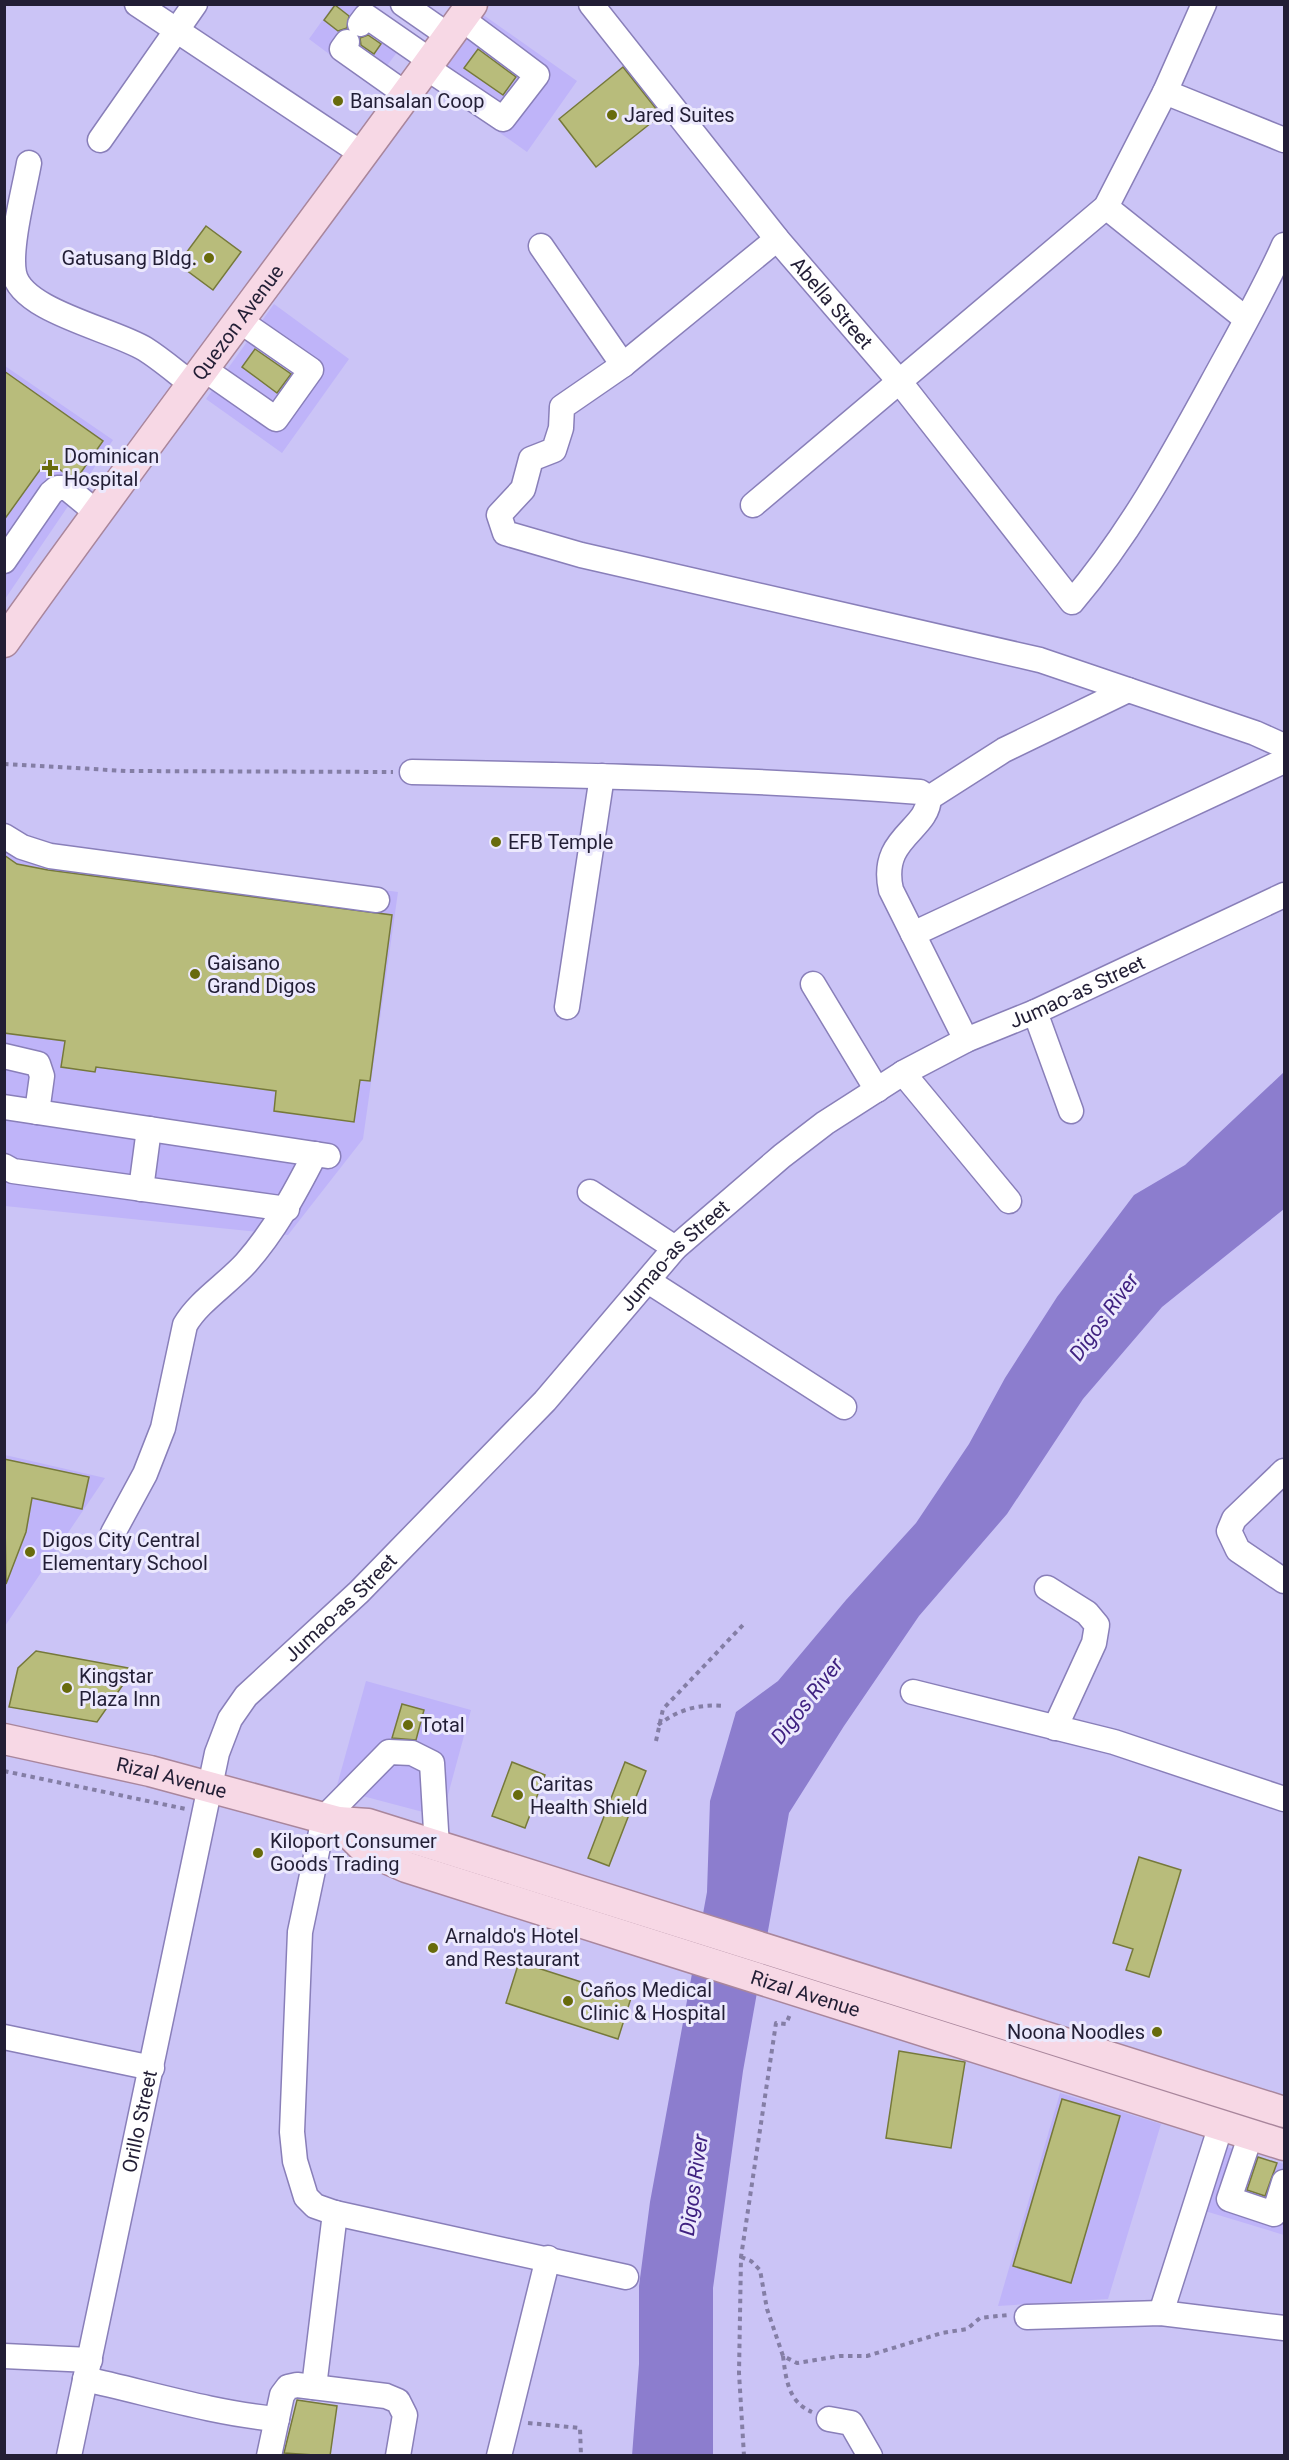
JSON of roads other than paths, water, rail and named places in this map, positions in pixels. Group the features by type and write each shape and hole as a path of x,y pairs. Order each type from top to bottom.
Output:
{"main road":[{"name":"Quezon Avenue","path":"4,642 96,512 364,154 461,20"},
{"name":"Rizal Avenue","path":"4,1739 208,1801 368,1824 1284,2112"},
{"name":"Rizal Avenue","path":"331,1820 376,1855 658,1948 1221,2125 1283,2141"},
{"path":"728,1969 738,1940"}],"street":[{"path":"137,4 364,154"},
{"path":"100,140 195,4"},
{"path":"403,4 461,20 537,75 503,119 366,16 342,49 407,95"},
{"name":"Abella Street","path":"591,4 777,239 899,381 1072,602 1101,568 1141,510 1246,320"},
{"path":"753,505 1106,207 1165,92 1204,4"},
{"path":"1165,92 1284,140"},
{"path":"29,163 13,271 18,286 35,302 145,349 276,418 311,370 240,321"},
{"path":"1106,207 1246,320 1284,245"},
{"path":"777,239 622,365 562,407 561,428 554,450 531,459 523,489 499,515 505,533 581,555 1040,660 1256,733 1284,746"},
{"path":"541,246 622,365"},
{"path":"4,561 51,493 57,488 67,488 96,512"},
{"path":"966,1040 891,890 888,873 893,853 927,811 929,798 1004,750 1128,690"},
{"path":"913,934 1284,761"},
{"path":"412,772 602,776 833,786 920,792 929,798"},
{"path":"567,1007 602,776"},
{"path":"4,836 21,847 50,855 376,900"},
{"name":"Jumao-as Street","path":"208,1801 222,1737 230,1719 246,1696 358,1592 530,1417 675,1248 782,1156 903,1073 966,1040 1035,1012 1284,895"},
{"path":"813,984 877,1090"},
{"path":"1035,1012 1071,1111"},
{"path":"4,1056 28,1059 38,1064 42,1076 37,1112"},
{"path":"903,1073 1009,1201"},
{"path":"4,1107 323,1156 266,1240 220,1290 193,1311 185,1325 163,1428 145,1474 113,1533"},
{"path":"141,1189 149,1129"},
{"path":"4,1166 13,1171 287,1209"},
{"path":"590,1192 675,1248"},
{"path":"648,1281 844,1407"},
{"path":"1284,1471 1234,1519 1229,1531 1238,1550 1284,1581"},
{"path":"1047,1588 1094,1618 1097,1625 1094,1643 1055,1728"},
{"path":"914,1692 1114,1743 1284,1799"},
{"path":"437,1847 432,1763 412,1753 389,1752 331,1820 300,1932 292,2132 297,2175 306,2197 315,2206 335,2213 548,2258 626,2277"},
{"name":"Orillo Street","path":"69,2456 208,1801"},
{"path":"4,2037 152,2068"},
{"path":"1161,2313 1221,2125"},
{"path":"1251,2134 1229,2199 1274,2214 1284,2182"},
{"path":"315,2387 335,2213"},
{"path":"499,2456 506,2420 548,2258"},
{"path":"1027,2317 1161,2313 1284,2328"},
{"path":"4,2356 88,2369 214,2411 277,2419"},
{"path":"269,2456 284,2390 294,2385 386,2396 398,2401 405,2415 398,2456"},
{"path":"829,2419 851,2423 870,2456"}],"water":[{"name":"Digos River","path":"1284,1072 1284,1209 1162,1307 1083,1399 1007,1514 919,1616 844,1726 789,1813 743,2071 713,2288 713,2455 632,2456 639,2364 639,2286 650,2202 707,1892 710,1801 736,1712 778,1681 846,1600 916,1523 969,1444 1005,1378 1057,1297 1134,1195 1185,1165"}],"place":[{"name":"Bansalan Coop","path":"338,101"},
{"name":"Jared Suites","path":"612,115"},
{"name":"Gatusang Bldg.","path":"209,258"},
{"name":"Dominican Hospital","path":"50,468"},
{"name":"EFB Temple","path":"496,842"},
{"name":"Gaisano Grand Digos","path":"195,974"},
{"name":"Digos City Central Elementary School","path":"30,1552"},
{"name":"Kingstar Plaza Inn","path":"67,1688"},
{"name":"Total","path":"408,1725"},
{"name":"Caritas Health Shield","path":"518,1795"},
{"name":"Kiloport Consumer Goods Trading","path":"258,1853"},
{"name":"Arnaldo's Hotel and Restaurant","path":"433,1948"},
{"name":"Caños Medical Clinic & Hospital","path":"568,2001"},
{"name":"Noona Noodles","path":"1157,2032"}]}
